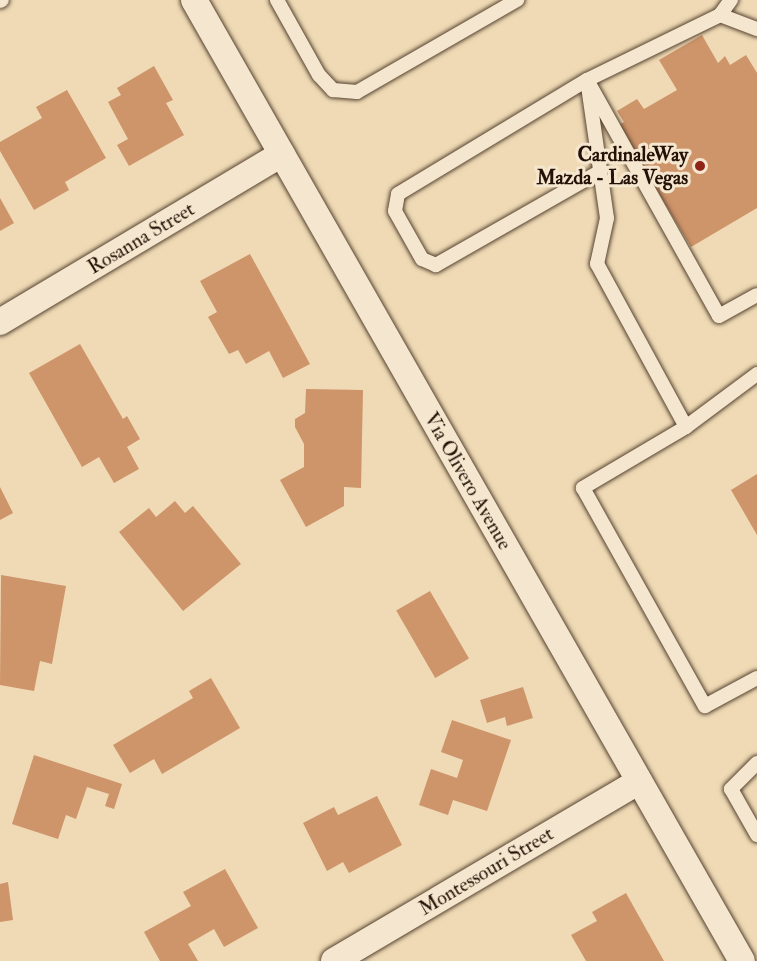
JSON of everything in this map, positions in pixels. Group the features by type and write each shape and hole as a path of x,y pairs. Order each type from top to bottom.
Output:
{"street":[{"name":"Via Olivero Avenue","path":"194,0 742,961"},
{"name":"Rosanna Street","path":"0,322 282,154"},
{"name":"Montessouri Street","path":"334,961 639,781"}],"lane":[{"path":"277,0 319,75 333,90 357,92 517,0"},
{"path":"599,172 436,265 422,259 395,211 398,194 587,80 720,15 731,0"},
{"path":"720,15 757,29"},
{"path":"587,80 607,218 597,264 686,427"},
{"path":"587,80 719,316 757,295"},
{"path":"757,374 686,427 583,488 705,706 757,678"},
{"path":"757,763 731,789 757,835"}],"building":[{"name":"CardinaleWay Mazda - Las Vegas","path":"702,35 718,63 725,56 730,65 746,55 757,73 757,208 691,247 618,125 624,122 617,111 637,99 644,109 677,90 659,60"},
{"path":"154,66 173,100 166,103 184,135 129,166 117,145 128,139 108,102 121,95 117,88"},
{"path":"67,90 106,158 65,182 69,190 34,210 0,151 0,142 42,118 36,107"},
{"path":"0,198 14,223 0,231"},
{"path":"250,254 310,364 283,378 269,351 246,364 238,350 229,354 208,317 217,312 200,281"},
{"path":"80,344 123,419 127,416 140,439 127,447 139,469 114,483 99,457 82,467 29,373"},
{"path":"306,389 363,390 361,488 344,487 344,506 306,527 280,480 304,467 304,444 295,427 295,419 305,413"},
{"path":"757,474 757,535 731,490"},
{"path":"0,487 13,513 0,520"},
{"path":"175,501 185,513 193,506 241,564 183,611 119,532 149,508 156,517"},
{"path":"1,575 66,586 52,664 40,661 34,691 0,685"},
{"path":"430,591 469,659 435,678 396,610"},
{"path":"211,678 240,728 162,774 154,759 130,773 113,745 193,698 189,691"},
{"path":"523,687 533,718 507,726 505,717 487,723 480,700"},
{"path":"452,720 511,740 487,811 453,800 448,815 419,805 431,769 457,778 463,760 441,752"},
{"path":"34,755 122,784 114,809 105,806 109,794 87,787 76,819 66,815 58,839 12,824"},
{"path":"377,796 402,845 349,873 343,862 327,871 303,823 334,807 338,815"},
{"path":"225,869 258,928 224,947 214,929 188,944 198,961 160,961 144,932 191,906 183,892"},
{"path":"8,882 13,920 0,922 0,884"},
{"path":"626,893 664,961 586,961 571,935 597,921 592,912"}],"place":[{"name":"CardinaleWay Mazda - Las Vegas","path":"700,166"}]}
